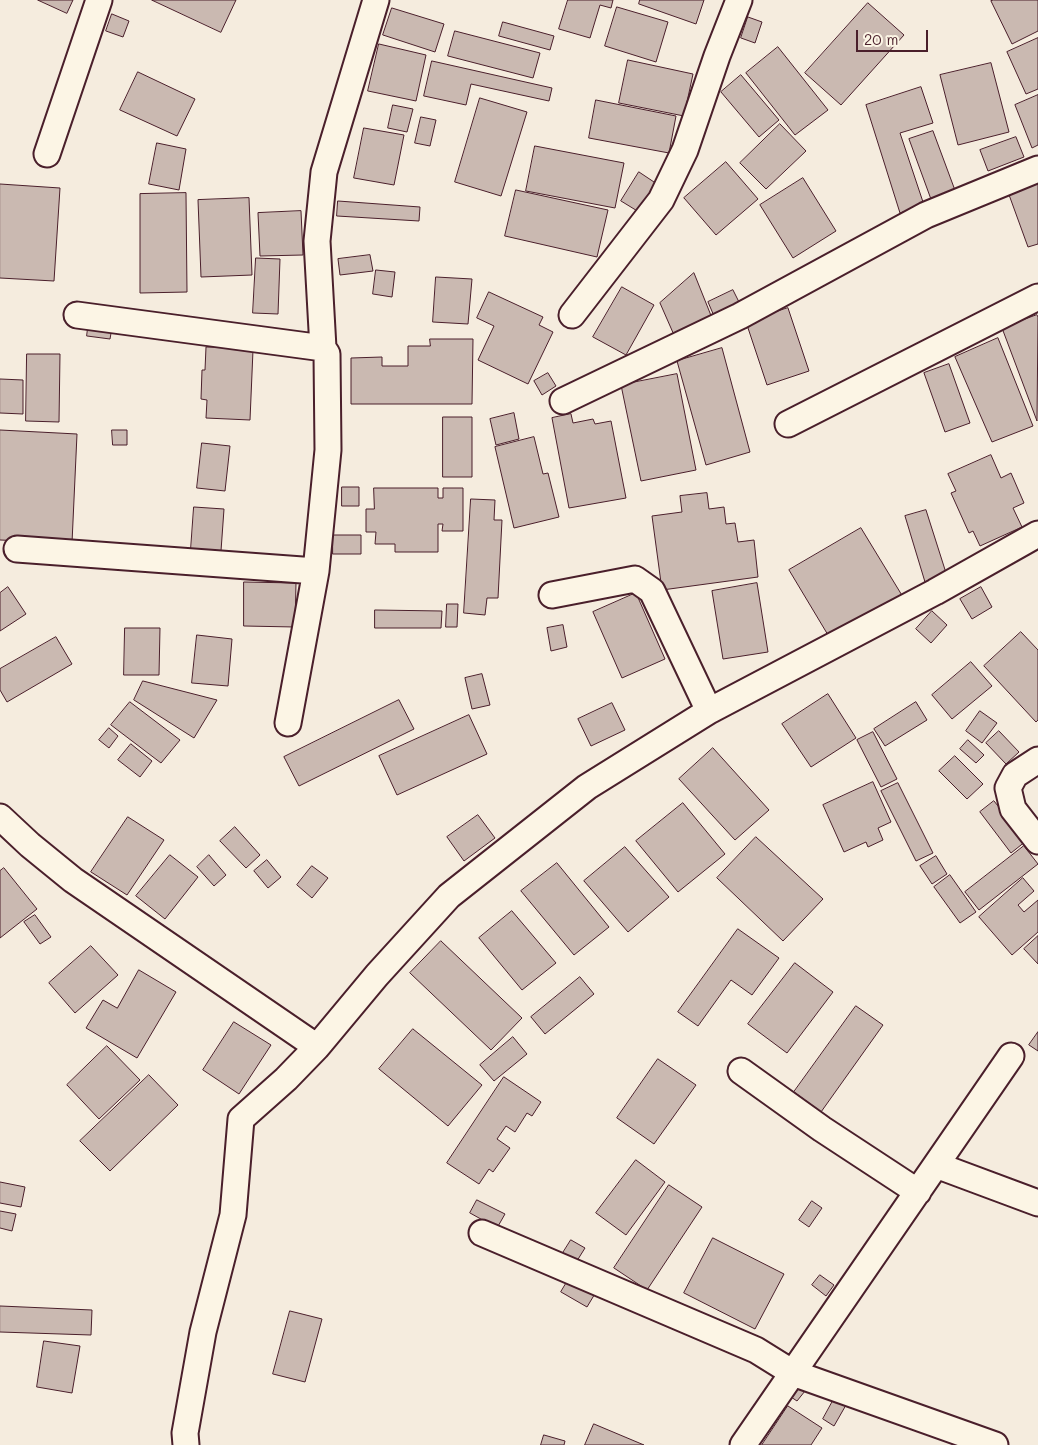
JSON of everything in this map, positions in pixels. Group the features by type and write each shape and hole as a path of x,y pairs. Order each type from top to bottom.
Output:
{"street":[{"path":"47,154 100,0"},
{"path":"288,723 316,571 328,450 327,354 323,348 317,241 324,172 376,0"},
{"path":"572,314 661,200 685,150 716,56 739,0"},
{"path":"563,401 740,316 926,215 1038,169"},
{"path":"788,424 1038,297"},
{"path":"77,315 323,348"},
{"path":"186,1445 185,1432 203,1332 233,1215 241,1119 286,1079 317,1047 377,974 449,896 586,787 709,711 935,592 1038,534"},
{"path":"16,548 316,571"},
{"path":"552,595 635,579 652,592 709,711"},
{"path":"1038,760 1015,775 1008,788 1013,809 1038,842"},
{"path":"5,831 73,880 317,1047"},
{"path":"742,1445 1011,1056"},
{"path":"741,1071 822,1129 918,1192"},
{"path":"936,1165 1038,1203"},
{"path":"482,1233 756,1350 793,1373 995,1445"}],"building":[{"path":"38,0 73,0 67,13"},
{"path":"152,0 236,0 221,32"},
{"path":"568,0 613,0 611,8 600,5 590,38 559,29"},
{"path":"640,0 704,0 696,24 639,4"},
{"path":"1038,0 1038,31 1012,44 991,1"},
{"path":"868,3 904,35 841,105 805,73"},
{"path":"617,7 668,22 656,62 605,46"},
{"path":"392,8 444,24 435,52 383,35"},
{"path":"112,14 129,21 123,37 106,31"},
{"path":"748,17 762,22 755,43 741,38"},
{"path":"503,22 554,36 550,50 499,36"},
{"path":"455,31 540,53 533,78 448,56"},
{"path":"1038,38 1038,89 1026,94 1007,52"},
{"path":"379,44 426,55 416,101 368,91"},
{"path":"778,47 828,110 795,135 746,73"},
{"path":"628,60 693,74 684,116 619,103"},
{"path":"432,61 552,88 549,101 471,84 466,105 424,96"},
{"path":"991,63 1009,132 958,145 940,75"},
{"path":"138,72 195,99 177,136 120,110"},
{"path":"741,75 779,120 759,137 721,92"},
{"path":"921,87 933,123 900,133 924,205 900,213 866,105"},
{"path":"1038,95 1038,145 1032,148 1015,105"},
{"path":"480,98 527,112 501,196 455,182"},
{"path":"596,100 676,116 669,153 589,138"},
{"path":"393,105 413,109 407,132 388,128"},
{"path":"421,117 436,120 430,146 415,143"},
{"path":"780,124 806,151 766,189 740,163"},
{"path":"364,128 404,135 394,185 354,178"},
{"path":"933,131 956,193 932,202 909,139"},
{"path":"1016,137 1024,157 988,171 980,150"},
{"path":"157,143 186,149 179,190 149,184"},
{"path":"535,146 624,163 615,208 526,191"},
{"path":"726,162 758,199 716,235 684,198"},
{"path":"639,172 657,184 639,212 621,201"},
{"path":"803,178 836,231 793,258 760,205"},
{"path":"1038,181 1038,244 1028,247 1008,192"},
{"path":"0,184 60,188 54,281 0,278"},
{"path":"516,190 608,210 597,257 505,236"},
{"path":"186,193 187,292 140,293 140,194"},
{"path":"249,198 252,275 201,277 198,200"},
{"path":"338,201 420,207 419,221 337,216"},
{"path":"301,211 303,255 260,256 258,213"},
{"path":"370,255 373,271 340,275 338,259"},
{"path":"256,258 280,259 278,314 253,313"},
{"path":"376,270 395,272 392,297 373,294"},
{"path":"694,273 712,318 674,335 660,303"},
{"path":"436,277 472,279 468,324 433,322"},
{"path":"622,287 654,305 626,355 593,337"},
{"path":"733,290 740,304 714,316 708,302"},
{"path":"489,292 543,317 539,325 553,332 528,384 478,360 494,326 477,318"},
{"path":"788,308 809,371 767,385 746,322"},
{"path":"1037,315 1038,317 1037,421 1002,328"},
{"path":"89,320 113,322 110,339 87,336"},
{"path":"215,336 253,350 250,420 206,418 207,400 201,399 202,370 205,370 206,347 214,347"},
{"path":"998,338 1033,426 992,442 955,357"},
{"path":"430,339 473,339 472,404 351,404 351,358 382,357 382,366 408,366 408,346 430,346"},
{"path":"722,348 750,452 706,465 677,361"},
{"path":"27,354 60,354 59,422 26,421"},
{"path":"949,364 970,423 945,432 924,373"},
{"path":"548,373 556,386 542,395 534,381"},
{"path":"677,374 696,470 641,481 621,385"},
{"path":"0,379 23,380 23,414 0,413"},
{"path":"514,413 519,439 496,445 490,419"},
{"path":"571,414 573,423 593,419 595,424 611,421 626,498 569,508 552,418"},
{"path":"443,417 472,417 472,477 443,477"},
{"path":"0,430 77,434 72,543 0,540"},
{"path":"112,430 127,430 127,445 113,445"},
{"path":"534,437 543,474 548,473 559,517 514,528 495,447"},
{"path":"202,443 230,446 225,491 197,488"},
{"path":"991,455 1001,478 1011,473 1024,503 1013,508 1022,527 980,546 973,531 969,533 951,493 956,491 948,474"},
{"path":"342,487 359,487 359,506 342,506"},
{"path":"374,488 438,488 438,498 443,498 443,488 463,488 463,531 442,531 443,524 438,524 438,552 395,552 395,544 375,544 376,532 366,532 366,509 374,509"},
{"path":"707,493 709,509 724,507 726,524 735,523 738,542 754,540 758,577 662,590 652,516 682,512 680,496"},
{"path":"471,499 495,500 494,520 502,520 498,598 487,598 485,615 464,613"},
{"path":"194,507 224,509 221,551 191,549"},
{"path":"926,510 947,576 925,582 905,516"},
{"path":"861,528 903,597 831,640 789,570"},
{"path":"333,535 361,535 361,554 333,554"},
{"path":"244,582 296,583 295,627 244,626"},
{"path":"757,583 768,652 723,659 712,591"},
{"path":"8,587 26,614 0,631 0,593"},
{"path":"981,587 992,607 972,619 960,599"},
{"path":"636,593 665,659 622,678 593,612"},
{"path":"447,604 458,604 457,627 446,627"},
{"path":"375,610 442,611 441,628 375,628"},
{"path":"932,611 947,625 931,643 916,629"},
{"path":"563,625 567,647 551,651 547,628"},
{"path":"125,628 160,628 159,675 124,675"},
{"path":"1021,632 1038,650 1038,720 1036,722 984,666"},
{"path":"197,635 232,639 228,686 192,683"},
{"path":"56,637 72,664 7,702 0,690 0,669"},
{"path":"971,662 992,686 952,719 932,695"},
{"path":"482,674 490,705 472,709 465,678"},
{"path":"143,681 217,700 194,738 134,700"},
{"path":"828,694 856,738 811,767 782,724"},
{"path":"399,700 414,729 299,786 284,757"},
{"path":"130,702 180,740 161,763 111,725"},
{"path":"916,702 927,720 885,746 874,729"},
{"path":"612,703 625,730 591,746 578,719"},
{"path":"980,711 997,723 982,743 966,731"},
{"path":"469,715 487,754 397,795 379,756"},
{"path":"109,728 118,736 109,748 99,740"},
{"path":"999,731 1019,752 1006,764 986,743"},
{"path":"873,732 897,779 881,787 857,740"},
{"path":"968,740 984,755 976,763 960,749"},
{"path":"131,744 152,761 140,777 118,760"},
{"path":"713,748 769,810 735,840 679,779"},
{"path":"955,756 983,784 967,799 939,771"},
{"path":"873,782 891,822 878,828 883,840 868,847 866,842 844,852 823,805"},
{"path":"898,783 933,853 916,861 881,791"},
{"path":"994,801 1026,841 1011,853 980,812"},
{"path":"683,803 725,854 678,892 636,841"},
{"path":"478,815 495,838 464,861 447,837"},
{"path":"128,817 164,840 127,895 91,872"},
{"path":"235,827 260,855 246,868 220,841"},
{"path":"756,837 823,899 783,941 717,878"},
{"path":"1024,846 1038,864 979,910 965,892"},
{"path":"625,847 669,897 628,932 584,881"},
{"path":"170,855 198,877 165,919 136,896"},
{"path":"209,855 226,875 214,886 197,867"},
{"path":"936,856 947,874 932,884 920,866"},
{"path":"267,860 281,877 268,888 254,871"},
{"path":"557,863 609,927 574,955 521,891"},
{"path":"312,866 328,878 312,898 297,885"},
{"path":"4,868 37,909 0,938 0,871"},
{"path":"950,875 976,912 960,923 934,887"},
{"path":"1023,878 1034,891 1018,905 1024,912 1038,900 1038,932 1012,955 979,917"},
{"path":"512,911 556,963 522,990 479,938"},
{"path":"35,915 51,937 40,944 24,922"},
{"path":"738,929 779,958 752,995 731,980 698,1026 678,1012"},
{"path":"1038,936 1038,964 1024,949"},
{"path":"441,941 522,1018 491,1050 410,973"},
{"path":"91,946 118,975 75,1013 49,983"},
{"path":"795,963 833,992 787,1053 748,1024"},
{"path":"139,970 176,992 137,1058 86,1028 103,1000 117,1008"},
{"path":"580,977 594,994 545,1034 531,1017"},
{"path":"856,1006 883,1025 821,1112 794,1092"},
{"path":"234,1022 271,1045 239,1094 203,1070"},
{"path":"413,1029 482,1085 448,1126 379,1069"},
{"path":"1038,1032 1038,1051 1029,1045"},
{"path":"513,1037 527,1054 494,1081 480,1065"},
{"path":"107,1046 140,1080 99,1119 67,1085"},
{"path":"658,1059 696,1085 654,1144 617,1118"},
{"path":"149,1075 178,1105 110,1171 80,1141"},
{"path":"504,1077 541,1102 532,1116 527,1113 515,1132 506,1126 497,1139 510,1148 493,1172 489,1169 479,1184 447,1163"},
{"path":"636,1160 665,1182 626,1235 596,1213"},
{"path":"0,1182 25,1187 21,1207 0,1203"},
{"path":"669,1185 702,1207 647,1290 614,1268"},
{"path":"477,1200 505,1214 497,1228 470,1213"},
{"path":"812,1201 822,1208 809,1227 799,1220"},
{"path":"0,1211 16,1214 12,1231 0,1228"},
{"path":"713,1238 784,1274 755,1329 684,1293"},
{"path":"571,1240 585,1248 575,1264 561,1256"},
{"path":"820,1275 834,1285 826,1296 812,1285"},
{"path":"570,1277 596,1292 587,1307 561,1292"},
{"path":"0,1306 92,1310 91,1335 0,1332"},
{"path":"290,1311 322,1319 305,1382 273,1374"},
{"path":"44,1341 80,1346 72,1393 37,1387"},
{"path":"793,1382 805,1391 797,1401 785,1393"},
{"path":"834,1399 846,1405 834,1426 823,1419"},
{"path":"788,1406 822,1428 811,1445 762,1445"},
{"path":"594,1424 644,1445 585,1445"},
{"path":"544,1435 565,1441 564,1445 541,1445"}]}
